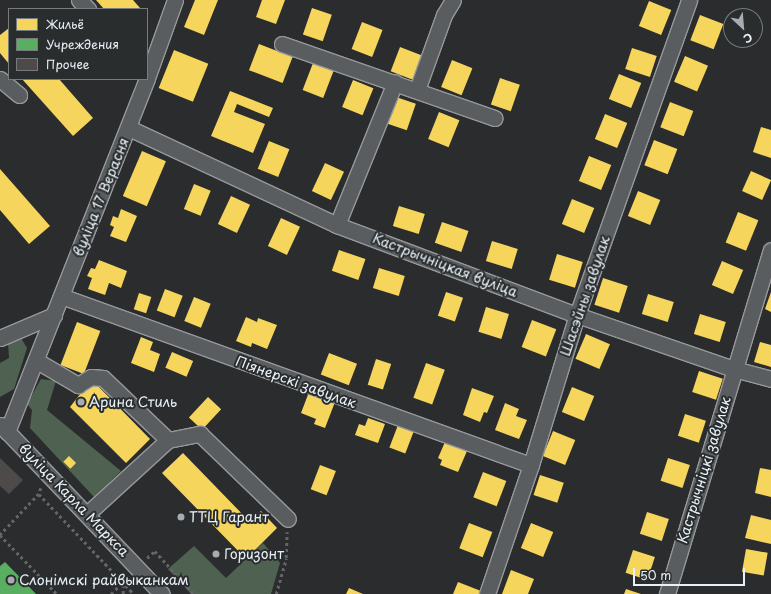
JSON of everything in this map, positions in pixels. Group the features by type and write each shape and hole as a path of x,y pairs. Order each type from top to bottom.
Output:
{"street":[{"path":"79,0 87,8"},
{"name":"вуліца 17 Верасня","path":"148,75 175,0"},
{"path":"416,90 444,15 453,0"},
{"name":"Шасэйны завулак","path":"487,594 531,465 577,315 689,0"},
{"path":"282,44 395,82 494,118"},
{"path":"0,79 19,95"},
{"name":"вуліца 17 Верасня","path":"4,428 36,361 129,128 146,80"},
{"path":"337,225 395,82"},
{"name":"Кастрычніцкая вуліца","path":"129,128 337,225 577,315 734,369 771,379"},
{"name":"Кастрычніцкі завулак","path":"667,594 771,250"},
{"name":"Піянерскі завулак","path":"61,296 531,465"},
{"path":"0,338 54,315"},
{"path":"36,361 78,385 91,376 103,378 168,440"},
{"name":"вуліца Карла Маркса","path":"4,428 88,514 162,594"},
{"path":"88,514 168,440 200,434 288,519"}],"path":[{"path":"39,494 0,535 57,594"},
{"path":"276,594 286,558 288,519"},
{"path":"143,552 148,557"},
{"path":"123,594 123,582 134,594"}],"green space":[{"path":"21,338 27,348 14,389 0,397 0,363 9,358 8,343"},
{"path":"41,379 56,381 47,410 121,471 94,497 30,428 32,410 27,404"},
{"path":"263,543 280,563 271,594 191,594 168,569 194,546 226,578"}],"building: Жильё":[{"path":"96,0 133,0 140,8 103,8"},
{"path":"195,0 218,0 204,35 184,27"},
{"path":"262,0 285,0 276,24 256,17"},
{"path":"649,1 671,10 661,35 639,26"},
{"path":"312,8 332,15 323,41 303,34"},
{"path":"700,15 723,24 714,49 690,40"},
{"path":"362,22 383,30 372,57 352,49"},
{"path":"8,29 8,63 0,53 0,35"},
{"path":"259,44 293,57 283,83 249,70"},
{"path":"400,47 423,56 414,80 391,71"},
{"path":"632,48 657,56 650,77 625,69"},
{"path":"174,50 208,64 193,102 159,88"},
{"path":"685,56 708,66 697,92 674,82"},
{"path":"452,60 472,68 462,95 441,87"},
{"path":"313,63 334,71 323,98 303,90"},
{"path":"619,74 641,83 631,108 609,99"},
{"path":"500,78 520,85 511,111 491,104"},
{"path":"23,80 60,80 93,118 73,136"},
{"path":"353,80 373,88 363,115 342,107"},
{"path":"230,91 273,108 269,117 237,104 234,112 265,124 253,153 211,136"},
{"path":"396,97 416,104 407,130 387,123"},
{"path":"670,102 693,111 684,136 660,127"},
{"path":"439,112 459,120 449,147 428,139"},
{"path":"605,114 627,123 617,148 595,139"},
{"path":"761,127 771,130 771,158 753,152"},
{"path":"654,140 677,149 668,174 644,165"},
{"path":"269,141 289,149 278,177 258,169"},
{"path":"142,151 166,161 147,206 123,196"},
{"path":"589,156 611,165 601,190 579,181"},
{"path":"325,163 344,172 331,200 312,191"},
{"path":"0,169 50,226 29,244 0,210"},
{"path":"751,171 771,180 762,200 742,191"},
{"path":"194,184 211,191 201,216 184,209"},
{"path":"638,191 660,200 650,225 628,216"},
{"path":"231,196 250,205 237,233 218,224"},
{"path":"572,199 594,208 584,233 562,224"},
{"path":"399,206 425,214 419,234 393,226"},
{"path":"121,209 137,216 126,242 110,236 114,227 110,225 113,216 118,218"},
{"path":"738,212 758,220 746,251 726,243"},
{"path":"281,218 300,227 287,255 268,246"},
{"path":"442,222 468,231 461,252 435,243"},
{"path":"492,241 518,249 512,269 486,261"},
{"path":"339,250 365,259 358,280 332,271"},
{"path":"557,254 583,262 575,288 549,280"},
{"path":"99,260 127,271 121,288 109,283 105,295 88,289 92,278 87,276 91,268 95,269"},
{"path":"722,261 743,270 733,294 712,285"},
{"path":"379,268 405,276 399,296 373,288"},
{"path":"603,278 628,286 619,313 594,305"},
{"path":"165,289 183,296 174,317 157,310"},
{"path":"446,292 463,298 455,321 438,316"},
{"path":"771,292 771,312 765,309"},
{"path":"139,293 151,297 146,313 134,309"},
{"path":"648,294 674,302 668,322 642,314"},
{"path":"194,297 211,304 201,328 184,321"},
{"path":"486,307 509,314 501,339 478,332"},
{"path":"700,314 726,322 720,342 694,334"},
{"path":"246,317 257,322 258,318 277,325 267,349 252,343 251,347 236,341"},
{"path":"532,320 556,329 546,356 522,347"},
{"path":"77,322 100,331 84,374 61,365"},
{"path":"586,334 610,344 599,369 575,359"},
{"path":"141,337 153,342 150,350 160,354 154,372 131,363"},
{"path":"760,342 771,345 771,367 754,362"},
{"path":"172,352 193,361 187,377 165,368"},
{"path":"329,353 357,364 349,385 321,374"},
{"path":"376,359 391,364 383,390 368,385"},
{"path":"426,363 445,370 432,405 413,398"},
{"path":"699,371 723,379 716,400 692,392"},
{"path":"95,383 150,439 126,463 70,407 88,384 91,387"},
{"path":"572,387 594,396 584,421 562,412"},
{"path":"472,388 494,396 487,413 484,412 480,422 463,415"},
{"path":"309,392 335,402 325,428 314,424 316,419 301,413"},
{"path":"208,397 221,409 202,430 189,417"},
{"path":"505,403 519,409 516,416 527,420 519,439 495,430"},
{"path":"685,414 706,421 699,443 678,436"},
{"path":"368,418 385,424 378,443 355,435 359,424 365,426"},
{"path":"398,425 414,431 405,453 389,447"},
{"path":"553,431 575,440 565,465 543,456"},
{"path":"445,442 467,451 458,472 440,465 442,460 438,458"},
{"path":"183,453 250,522 261,511 277,528 246,559 162,473"},
{"path":"69,456 76,463 70,469 63,462"},
{"path":"668,458 690,465 682,488 661,481"},
{"path":"320,465 336,471 327,495 311,489"},
{"path":"760,468 771,470 771,497 755,493"},
{"path":"483,472 506,481 497,506 473,497"},
{"path":"540,475 564,483 557,503 534,495"},
{"path":"647,512 669,519 662,541 640,534"},
{"path":"751,515 771,520 771,544 745,538"},
{"path":"469,523 492,532 483,557 459,548"},
{"path":"531,523 553,532 543,557 521,548"},
{"path":"746,549 768,553 764,575 742,572"},
{"path":"633,550 655,557 647,580 626,573"},
{"path":"511,570 534,579 528,594 502,594"},
{"path":"458,582 481,591 479,594 453,594"},
{"path":"349,588 363,594 346,594"},
{"path":"626,589 641,594 624,594"}],"building: Учреждения":[{"name":"Слонімскі райвыканкам","path":"5,562 36,594 0,594 0,566"}],"building: Прочее":[{"path":"0,458 23,480 9,494 0,486"}],"place":[{"name":"Арина Стиль","path":"81,402"},
{"name":"ТТЦ Гарант","path":"181,517"},
{"name":"Горизонт","path":"216,554"},
{"name":"Слонімскі райвыканкам","path":"11,580"}]}
